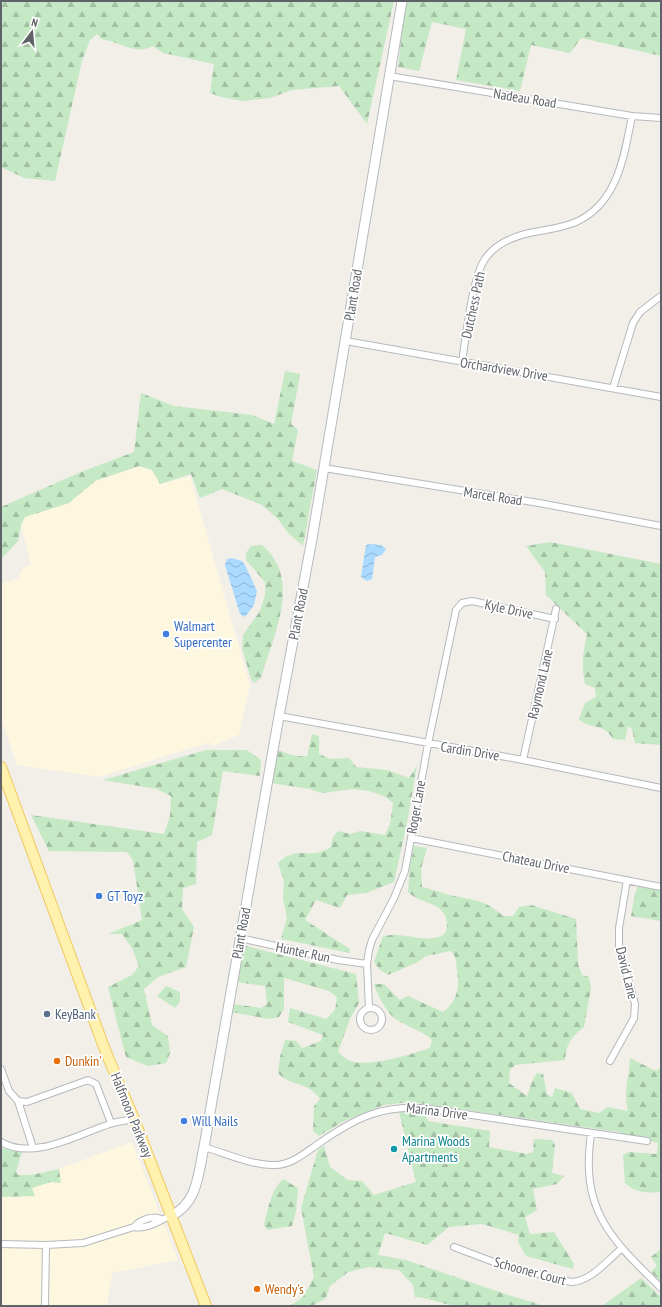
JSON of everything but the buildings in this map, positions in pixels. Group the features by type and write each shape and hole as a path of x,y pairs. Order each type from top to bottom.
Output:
{"main road":[{"name":"Halfmoon Parkway","path":"1,767 105,1050 134,1119 166,1217 206,1306"}],"street":[{"name":"Plant Road","path":"166,1217 185,1207 192,1197 204,1148 346,341 402,1"},
{"name":"Nadeau Road","path":"389,76 632,116 661,118"},
{"name":"Dutchess Path","path":"462,362 476,283 485,258 493,250 508,240 518,236 566,226 596,209 604,201 618,177 624,158 632,116"},
{"path":"613,388 633,323 640,312 661,296"},
{"name":"Orchardview Drive","path":"346,341 661,397"},
{"name":"Marcel Road","path":"324,468 538,503 661,526"},
{"name":"Kyle Drive","path":"462,603 472,601 555,619"},
{"name":"Roger Lane","path":"369,1008 367,964 372,940 402,881 428,744 456,610 462,603"},
{"name":"Raymond Lane","path":"523,760 556,609"},
{"name":"Cardin Drive","path":"279,716 523,760 661,788"},
{"name":"Chateau Drive","path":"411,838 661,887"},
{"name":"David Lane","path":"610,1061 634,1018 635,1004 619,946 619,928 627,880"},
{"name":"Hunter Run","path":"240,938 331,958 367,964"},
{"path":"1,1069 9,1091 18,1101 33,1148"},
{"path":"18,1101 27,1102 88,1080 96,1084 111,1123"},
{"name":"Marina Drive","path":"204,1148 255,1162 276,1165 288,1163 300,1157 354,1120 374,1112 399,1107 431,1109 591,1134 647,1141"},
{"path":"1,1142 20,1149 33,1148 52,1144 111,1123 134,1119"},
{"path":"591,1134 587,1172 592,1198 602,1220 621,1249 661,1288"},
{"path":"1,1244 46,1245 83,1243 134,1227 141,1228 156,1224 166,1217"},
{"path":"45,1306 46,1245"},
{"name":"Schooner Court","path":"454,1247 499,1264 571,1282 580,1282 595,1272 621,1249"}],"shaded area":[{"path":"139,466 152,470 161,484 190,476 250,685 239,735 212,746 210,742 99,777 17,765 1,718 1,584 17,579 24,567 31,565 21,525 25,517 68,503 95,481"},
{"path":"132,1142 178,1260 112,1273 107,1306 1,1306 1,1197 34,1196 32,1188 51,1182 60,1183 59,1169"}],"green space":[{"path":"1,1 394,1 367,124 339,86 292,90 270,98 242,101 221,97 210,93 214,64 163,53 153,46 146,49 133,49 101,39 97,34 90,40 82,61 55,181 24,178 1,167"},
{"path":"399,1 661,1 661,56 581,38 570,53 531,45 520,91 456,80 466,29 432,22 419,71 398,67 403,23"},
{"path":"285,371 300,374 291,424 298,430 292,461 317,470 303,546 288,533 278,519 262,505 222,489 200,498 191,474 160,484 152,470 139,466 95,481 69,503 25,517 21,525 18,541 1,559 1,507 81,472 134,452 141,393 174,406 252,415 274,424"},
{"path":"550,542 661,564 661,745 635,743 632,729 628,726 625,740 613,739 605,730 587,724 579,719 585,703 596,697 595,688 585,684 583,670 584,647 587,634 546,595 545,572 526,546"},
{"path":"262,545 273,557 280,572 283,587 280,618 261,678 254,683 251,679 242,648 243,635 260,611 265,595 265,582 246,560 246,553 251,546"},
{"path":"312,734 319,736 319,754 330,759 349,758 356,767 387,770 409,778 417,766 407,823 394,882 366,893 347,895 340,908 316,900 305,920 350,949 350,953 281,939 287,918 283,898 284,881 278,863 285,857 292,854 317,853 324,851 331,847 333,837 338,831 351,834 360,831 385,835 390,824 393,803 384,796 369,791 353,789 322,793 310,789 271,783 277,750 292,755 307,757"},
{"path":"206,750 247,750 261,760 260,776 223,771 212,835 197,842 196,884 183,888 182,909 194,927 186,967 158,977 144,989 152,1025 168,1036 170,1053 166,1063 148,1066 126,1057 108,987 132,975 139,966 132,948 122,934 108,934 142,920 133,860 127,852 49,851 31,815 164,834 170,816 171,796 157,789 103,780"},
{"path":"414,846 427,848 421,869 422,887 484,903 503,916 513,916 519,907 531,905 576,919 578,964 582,975 589,977 591,988 584,1027 570,1041 565,1060 515,1065 510,1070 509,1083 527,1096 533,1079 537,1073 543,1074 547,1094 552,1097 555,1088 572,1093 580,1109 599,1113 608,1107 628,1111 626,1091 630,1058 656,1071 661,1067 661,1192 638,1191 625,1183 623,1155 629,1152 657,1153 658,1143 651,1141 648,1137 626,1135 619,1132 410,1102 384,1105 342,1122 319,1136 313,1131 314,1106 320,1099 310,1089 288,1080 278,1073 280,1057 285,1040 296,1041 302,1048 321,1041 323,1035 288,1022 290,1008 326,1019 335,1010 337,997 329,991 284,978 284,1009 279,1017 269,1019 231,1012 233,1004 261,1008 267,1004 265,986 236,982 242,945 356,974 359,1003 350,1019 338,1052 348,1060 366,1063 377,1062 401,1057 430,1048 432,1040 424,1034 397,1020 390,1014 380,999 374,984 384,984 400,1000 408,996 443,1012 452,1004 458,988 456,962 451,951 426,956 418,962 388,975 379,969 374,962 383,936 394,935 417,938 434,938 441,936 445,932 447,921 442,911 436,906 415,897 408,892 410,867"},
{"path":"638,886 661,890 661,921 631,916"},
{"path":"166,986 180,992 180,1002 175,1008 157,996"},
{"path":"399,1112 425,1113 428,1121 490,1131 489,1147 527,1154 533,1152 534,1139 552,1140 555,1145 552,1173 564,1176 557,1184 533,1189 537,1210 525,1217 530,1234 554,1232 574,1264 573,1269 526,1256 518,1242 519,1235 482,1224 449,1227 427,1245 385,1233 378,1255 406,1260 539,1304 540,1306 457,1306 415,1297 413,1285 399,1270 369,1267 348,1272 330,1286 326,1298 312,1306 290,1306 303,1297 314,1277 301,1208 318,1150 324,1146 330,1167 348,1180 362,1181 374,1195 416,1182"},
{"path":"1,1148 22,1152 16,1172 18,1175 31,1175 59,1169 61,1183 51,1182 32,1188 35,1196 1,1197"},
{"path":"283,1179 298,1188 296,1211 292,1226 267,1230 264,1225 270,1200 279,1183"},
{"path":"661,1249 661,1282 651,1272 657,1266 651,1257"},
{"path":"641,1278 661,1297 661,1306 602,1306"}],"water":[{"path":"366,545 381,545 386,549 382,555 375,557 372,579 367,581 361,577"},
{"path":"232,558 242,561 257,591 254,605 245,617 240,614 225,565 227,559"}],"place":[{"name":"Walmart Supercenter","path":"166,634"},
{"name":"GT Toyz","path":"99,896"},
{"name":"KeyBank","path":"47,1014"},
{"name":"Dunkin'","path":"57,1061"},
{"name":"Will Nails","path":"184,1121"},
{"name":"Marina Woods Apartments","path":"394,1149"},
{"name":"Wendy's","path":"257,1289"}]}
